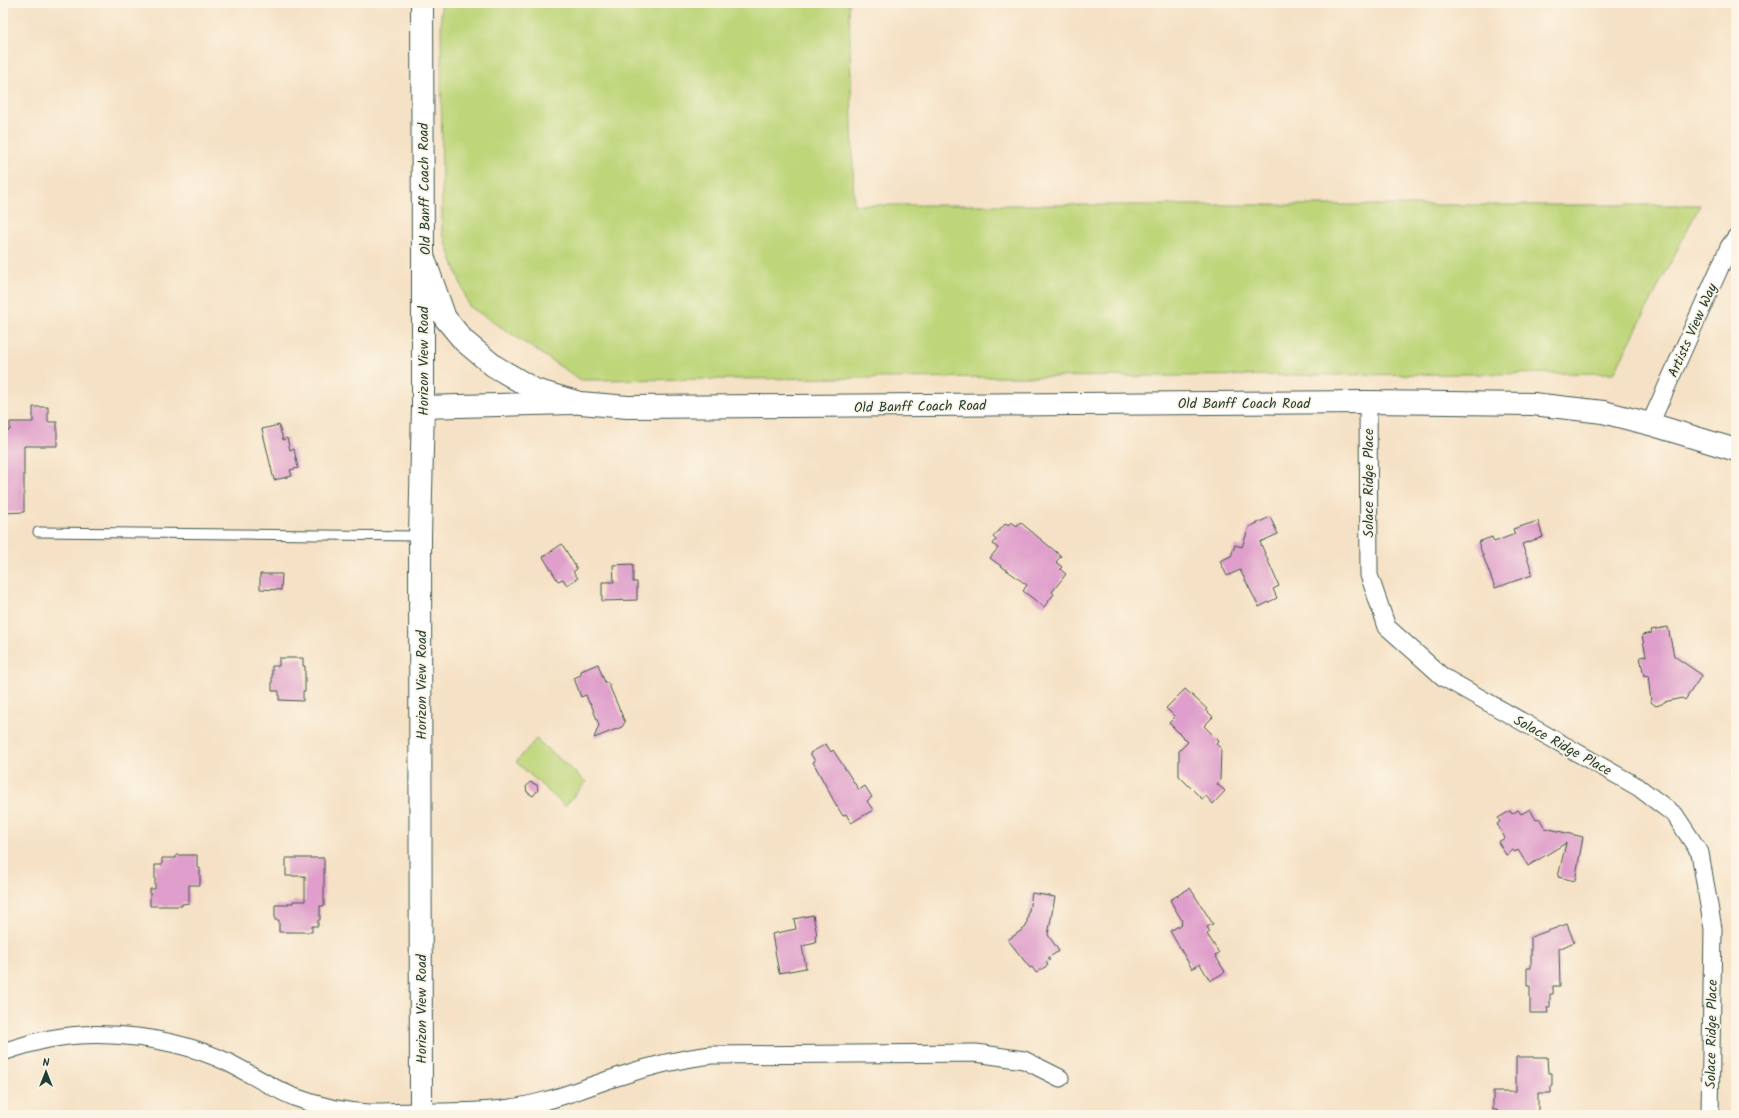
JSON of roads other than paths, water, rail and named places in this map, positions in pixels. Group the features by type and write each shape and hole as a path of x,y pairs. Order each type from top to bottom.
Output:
{"main road":[{"name":"Old Banff Coach Road","path":"422,3 423,256 445,318 464,341 494,366 535,390 580,403 628,406 693,407 1368,402 1533,404 1603,412 1650,424 1736,450"},
{"name":"Horizon View Road","path":"421,1114 420,536 423,407 423,256"},
{"path":"423,407 580,403"}],"street":[{"name":"Artists View Way","path":"1650,424 1729,247 1736,236"},
{"name":"Solace Ridge Place","path":"1368,402 1369,575 1387,627 1443,678 1638,787 1675,815 1700,853 1713,929 1710,1115"},
{"path":"3,1052 49,1039 87,1035 127,1036 161,1041 203,1052 225,1061 293,1096 313,1103 343,1110 362,1112 421,1114 478,1112 508,1109 549,1100 663,1063 711,1055 976,1053 1024,1060 1060,1078"}],"lane":[{"path":"38,532 420,536"}]}
